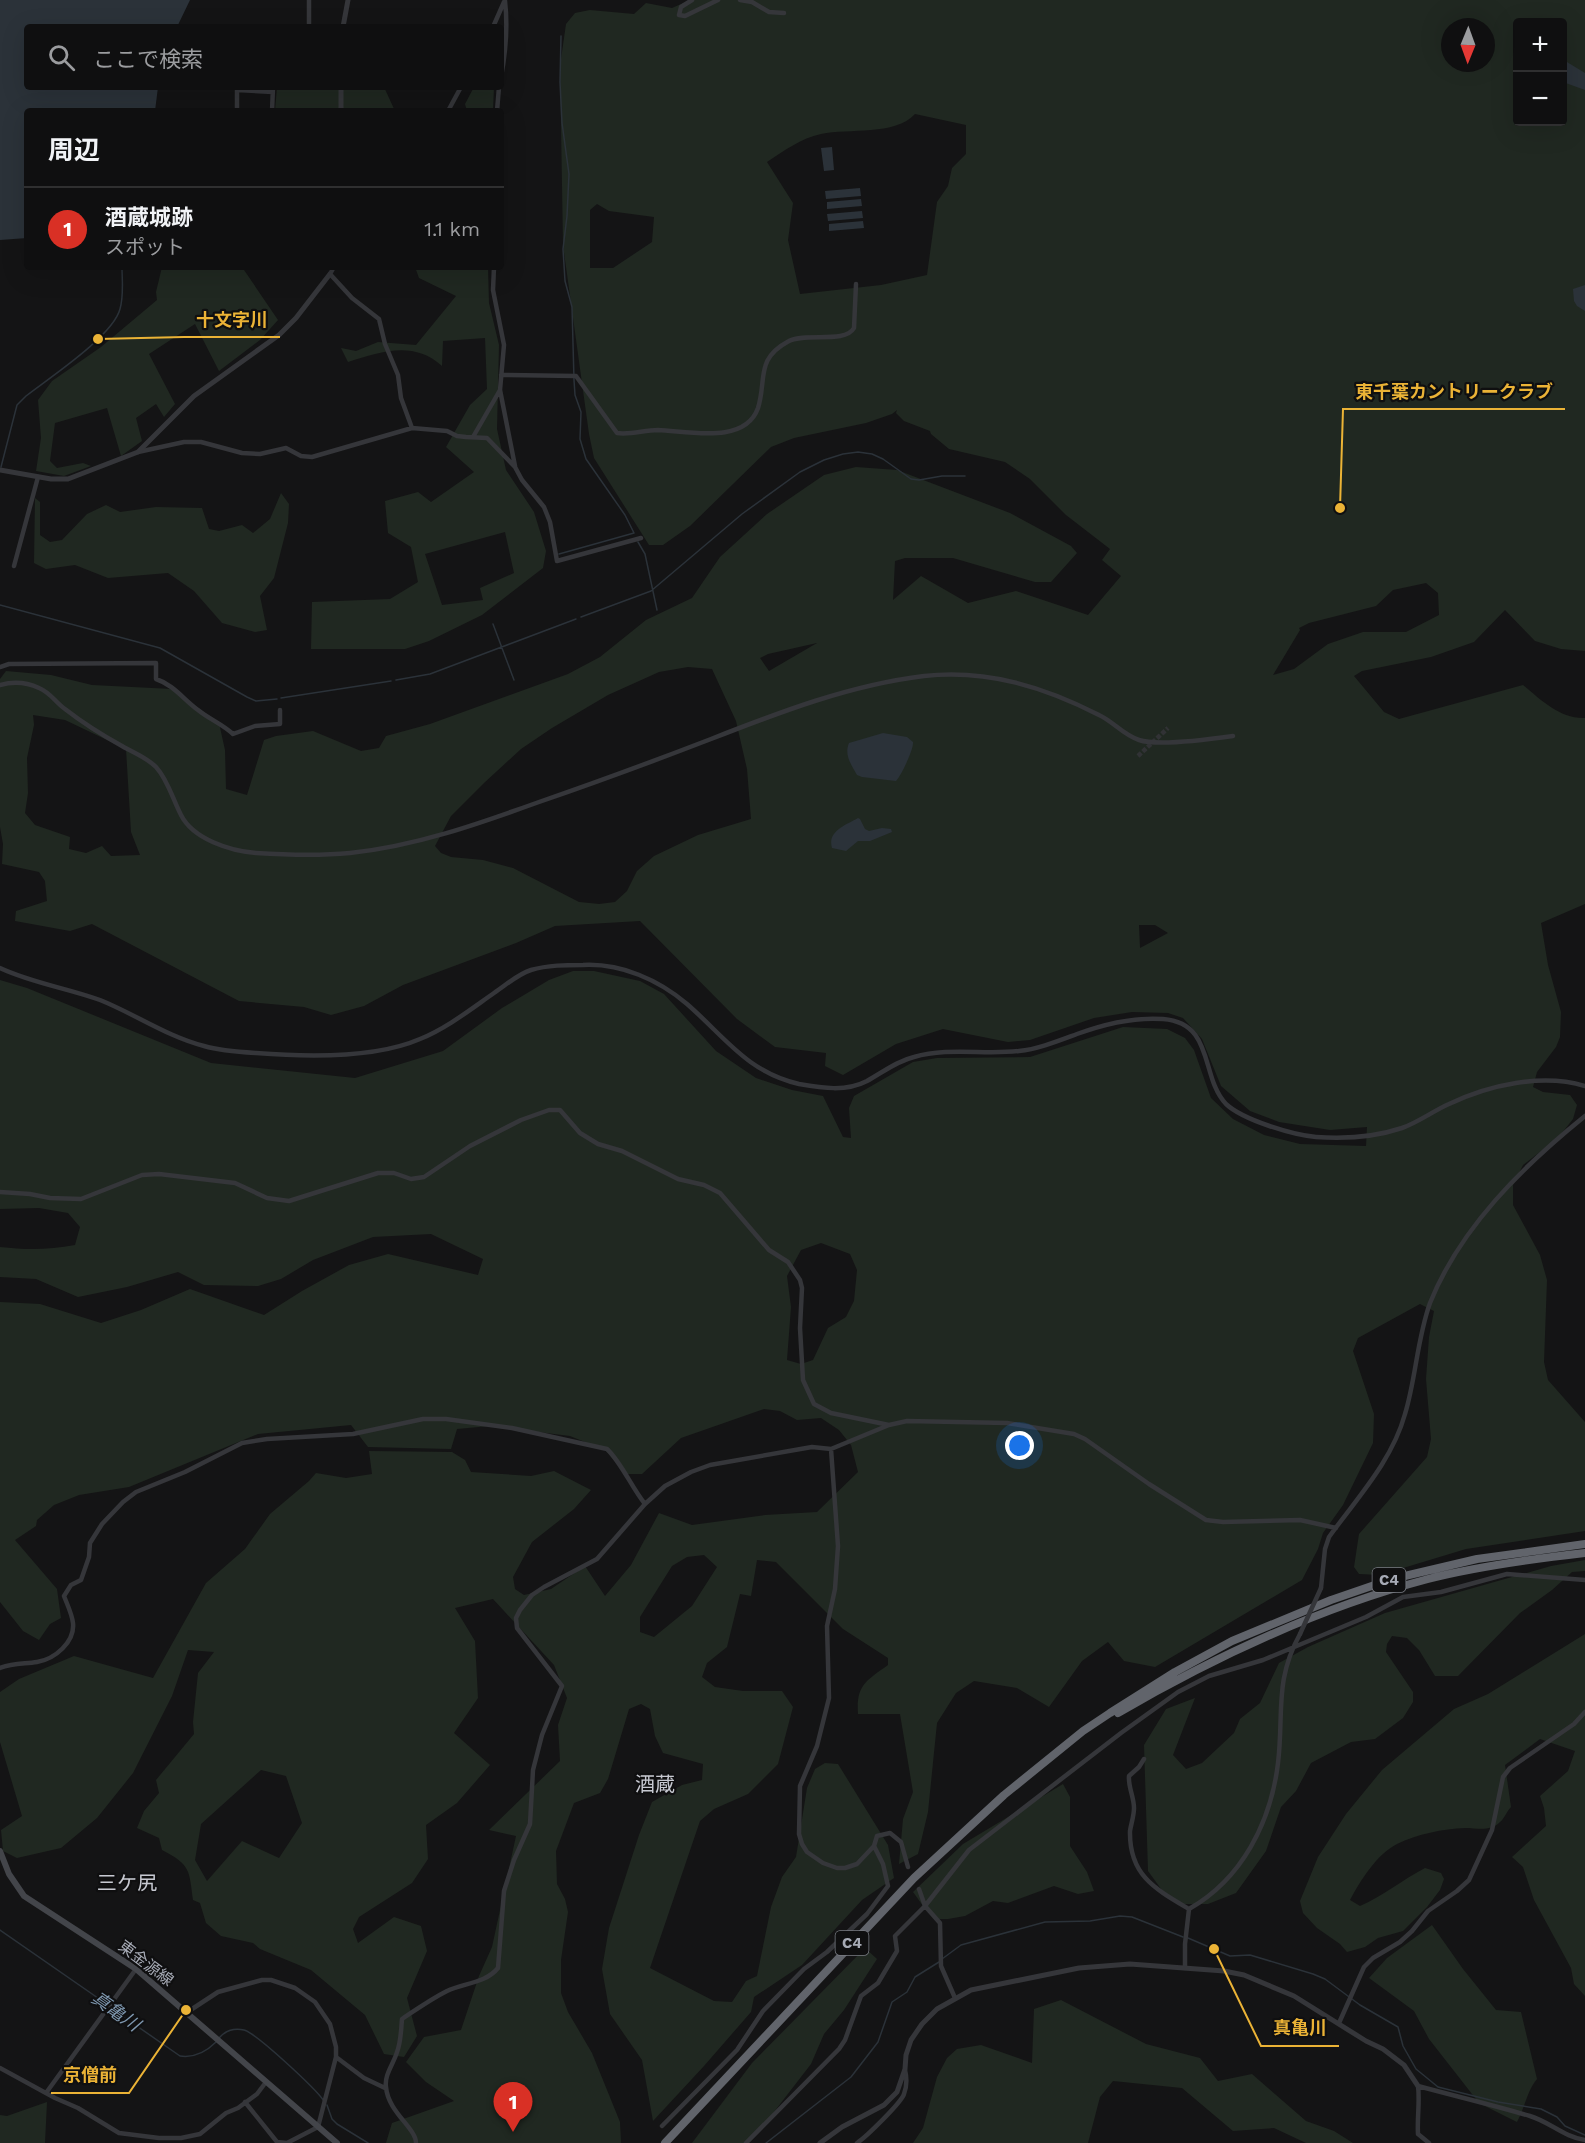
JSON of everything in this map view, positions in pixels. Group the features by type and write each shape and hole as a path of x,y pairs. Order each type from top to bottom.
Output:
{"highway":[{"name":"C4","path":"665,2143 914,1878 989,1809 1101,1719 1175,1672 1232,1641 1298,1612 1359,1590 1430,1569 1506,1554 1585,1544"},
{"name":"C4","path":"1052,1757 1112,1717 1179,1679 1257,1640 1322,1613 1430,1579 1526,1560 1585,1553"}],"main road":[{"name":"東金源線","path":"1,1856 9,1874 24,1896 136,1969 337,2143"}],"street":[{"path":"309,0 309,24"},
{"path":"344,24 348,0"},
{"path":"692,0 681,7 678,15 685,16 718,0"},
{"path":"740,0 752,2 769,12 784,13"},
{"path":"494,24 505,1"},
{"path":"504,62 508,21 505,1"},
{"path":"237,90 237,108"},
{"path":"272,108 273,90"},
{"path":"341,90 341,108"},
{"path":"450,108 458,90"},
{"path":"497,108 499,90"},
{"path":"138,452 194,396 279,335 296,318 332,270"},
{"path":"494,270 493,290 504,345 501,390 515,467"},
{"path":"330,274 352,298 379,319 385,344 398,375 402,398 412,428"},
{"path":"501,375 576,376 617,433 629,435 654,430 725,433 737,430 748,423 758,408 763,371 766,362 776,349 801,336 846,336 852,332 856,284"},
{"path":"473,437 501,390"},
{"path":"0,470 38,477 68,479 138,452 184,442 201,442 242,453 260,454 286,448 301,456 312,457 412,428 432,429 447,431 458,436 487,438 515,467 522,480 544,507 550,522 556,561 641,538"},
{"path":"14,566 38,477"},
{"path":"0,667 9,664 156,663 156,679 166,683 196,709 223,724 233,734 255,726 280,724 280,710"},
{"path":"0,685 21,682 41,688 51,694 61,706 78,719 134,751 158,769 186,825 221,847 255,853 348,853 428,838 649,763 759,719 838,694 886,682 924,676 996,677 1024,683 1059,695 1105,717 1124,734 1148,742 1233,736"},
{"path":"0,968 14,975 104,1002 202,1046 226,1050 315,1056 378,1050 415,1042 460,1017 526,971 544,967 603,964 656,982 688,1005 736,1052 765,1072 793,1082 834,1089 849,1088 865,1082 893,1065 924,1054 959,1051 1023,1051 1104,1025 1148,1019 1168,1019 1187,1026 1194,1033 1219,1094 1229,1107 1285,1131 1318,1137 1351,1138 1399,1129 1462,1098 1516,1084 1534,1081 1566,1082 1585,1086"},
{"path":"0,1192 81,1199 134,1178 159,1174 235,1183 267,1198 289,1201 378,1173 394,1173 411,1179 424,1177 470,1146 500,1130 543,1111 560,1110 580,1133 598,1144 622,1151 678,1179 704,1185 720,1194 769,1250 788,1262 800,1280 803,1380 814,1404 831,1413 889,1425"},
{"path":"1189,1909 1204,1900 1234,1871 1255,1843 1263,1824 1273,1791 1278,1763 1282,1682 1292,1648 1322,1588 1325,1549 1329,1537 1378,1471 1398,1434 1412,1387 1424,1323 1431,1303 1466,1240 1512,1182 1585,1116"},
{"path":"0,1668 17,1663 38,1662 61,1651 69,1640 74,1624 64,1596 71,1585 81,1580 89,1557 90,1543 102,1524 123,1502 136,1492 185,1472 242,1443 267,1439 353,1434 423,1419 446,1419 512,1428 607,1449 614,1455 634,1490 645,1504"},
{"path":"416,2143 416,2136 393,2109 386,2088 386,2080 399,2045 402,2019 423,2004 448,1991 488,1978 498,1968 504,1891 514,1860 530,1824 533,1770 542,1735 562,1686 517,1628 516,1618 532,1595 597,1559 645,1504 677,1478 710,1465 812,1447 831,1449 889,1425 907,1421 993,1422 1074,1434 1085,1439 1206,1520 1223,1522 1300,1520 1336,1528"},
{"path":"831,1449 838,1546 835,1589 827,1626 830,1698 820,1737 800,1786 799,1834 807,1852 823,1863 845,1868 857,1864 874,1846 877,1836 890,1833 897,1837 908,1867"},
{"path":"746,2143 839,2049 845,2040 861,1996 878,1983 897,1951 895,1935 925,1906 969,1850 1121,1732 1178,1692 1209,1676 1263,1660 1292,1648 1366,1617 1403,1598 1441,1592 1507,1574 1585,1581"},
{"path":"1339,2023 1364,1967 1373,1958 1400,1942 1428,1911 1469,1880 1492,1830 1503,1777 1510,1768 1574,1724 1585,1712"},
{"path":"1144,1759 1129,1776 1128,1786 1134,1808 1130,1831 1132,1855 1138,1870 1152,1887 1189,1909"},
{"path":"662,2126 737,2050 764,2011 804,1969 867,1914 888,1887 883,1864 874,1846"},
{"path":"919,1889 925,1906 940,1923 941,1966 954,1998"},
{"path":"1185,1968 1189,1909"},
{"path":"820,2143 842,2127 884,2104 897,2092 905,2069 906,2055 915,2033 937,2008 954,1998 985,1986 1079,1968 1130,1964 1244,1975 1294,1996 1395,2057 1404,2065 1418,2086 1418,2134 1429,2143"},
{"path":"46,2093 136,1969"},
{"path":"186,2013 218,1992 262,1980 272,1980 295,1988 315,2002 330,2024 336,2057 318,2127 287,2143 277,2142 245,2103"},
{"path":"336,2057 364,2078 386,2088"},
{"path":"0,2068 78,2108 119,2133 139,2139 181,2138 200,2134 226,2113 238,2108 257,2094 266,2082"},
{"path":"857,2143 866,2137 904,2096 907,2079 905,2069"},
{"path":"1418,2086 1531,2116 1563,2133 1585,2140"}],"shaded area":[{"path":"0,0 190,0 178,24 24,24 24,90 158,90 155,108 24,108 24,238 0,240"},
{"path":"690,0 1585,0 1585,651 1561,649 1535,641 1505,610 1474,642 1431,657 1362,671 1354,676 1384,712 1399,719 1523,685 1559,712 1585,718 1585,904 1541,923 1548,965 1561,1012 1560,1037 1556,1047 1537,1072 1533,1087 1543,1092 1570,1095 1577,1105 1573,1119 1558,1138 1523,1165 1513,1185 1513,1205 1540,1255 1547,1280 1544,1362 1548,1380 1585,1422 1585,1531 1466,1549 1380,1575 1359,1574 1354,1567 1359,1534 1427,1457 1431,1439 1426,1379 1429,1337 1434,1311 1420,1304 1358,1338 1353,1351 1374,1414 1373,1443 1343,1505 1323,1533 1318,1549 1302,1580 1155,1667 1124,1661 1108,1642 1082,1661 1049,1707 1017,1688 974,1681 956,1693 937,1723 928,1812 918,1854 899,1864 903,1819 913,1792 900,1714 858,1714 861,1690 868,1680 888,1665 888,1658 843,1629 776,1562 757,1560 751,1596 740,1594 727,1647 707,1663 702,1677 715,1687 743,1691 782,1691 793,1707 778,1764 748,1794 714,1809 700,1821 650,1968 714,2001 732,2002 746,1981 757,1976 771,1907 782,1877 796,1857 807,1788 815,1769 825,1763 838,1764 888,1845 894,1878 862,1900 802,1965 754,1997 751,2012 653,2121 642,2060 610,2014 602,1969 609,1928 652,1802 682,1785 702,1780 703,1764 663,1753 655,1736 650,1709 641,1704 629,1709 608,1779 600,1793 574,1803 556,1851 557,1884 565,1899 568,1912 561,1960 561,1993 568,2012 592,2053 620,2122 621,2143 386,2143 392,2123 454,2101 426,2082 406,2062 424,2037 461,2030 479,1976 492,1947 516,1836 489,1830 560,1761 558,1725 567,1698 554,1665 493,1599 455,1608 475,1641 478,1698 454,1733 490,1765 457,1803 426,1825 428,1859 412,1883 359,1917 353,1929 358,1943 394,1917 421,1926 427,1951 407,1998 417,2036 404,2057 384,2054 365,2015 311,1970 260,1949 253,1943 221,1936 206,1923 200,1903 193,1900 187,1869 179,1860 162,1850 159,1838 137,1828 144,1811 159,1793 156,1780 194,1734 198,1673 214,1652 188,1650 172,1696 133,1773 97,1818 61,1848 17,1858 3,1851 1,1830 22,1816 0,1742 0,1692 19,1679 74,1656 153,1678 206,1583 245,1549 270,1514 316,1473 346,1478 372,1474 369,1451 452,1452 465,1460 471,1472 531,1476 554,1471 591,1490 574,1509 532,1542 513,1577 515,1589 524,1595 551,1589 585,1566 605,1596 631,1565 659,1513 692,1525 765,1515 817,1512 858,1472 851,1445 839,1430 821,1418 797,1420 780,1411 764,1409 681,1438 642,1474 626,1474 605,1450 570,1436 490,1426 457,1429 451,1449 368,1447 351,1425 258,1434 129,1487 79,1495 54,1505 37,1520 36,1526 15,1540 57,1589 61,1618 50,1624 39,1640 23,1631 0,1602 0,1302 40,1304 101,1323 141,1310 190,1289 264,1315 349,1265 388,1254 478,1275 483,1259 431,1234 373,1237 313,1260 281,1279 258,1286 204,1285 178,1272 127,1287 78,1297 36,1279 0,1277 0,1247 38,1249 75,1245 80,1227 68,1213 39,1208 0,1209 0,980 27,988 211,1063 355,1078 443,1051 502,1008 549,980 573,971 594,971 640,981 664,994 716,1051 756,1078 792,1090 823,1096 843,1137 851,1138 849,1108 854,1096 913,1062 937,1058 1030,1057 1123,1027 1167,1029 1185,1038 1194,1050 1211,1098 1233,1119 1264,1135 1300,1144 1366,1146 1367,1127 1330,1130 1279,1122 1250,1111 1221,1086 1202,1039 1183,1018 1168,1013 1132,1012 1094,1018 1030,1040 1008,1042 943,1029 896,1044 843,1075 825,1066 826,1053 775,1047 737,1019 640,921 555,926 403,985 364,1006 331,1015 304,1007 239,1001 92,924 70,931 15,921 16,911 47,901 45,881 39,872 2,864 0,679 6,671 51,675 92,685 172,689 219,723 225,750 226,789 247,795 264,740 313,731 361,751 379,748 386,736 430,724 568,674 600,657 646,620 692,598 720,557 767,514 824,475 856,467 897,470 1010,513 1071,546 1077,553 1051,582 1035,582 953,558 905,558 895,561 893,600 921,576 968,603 1016,591 1088,615 1121,576 1102,560 1110,549 1066,515 1030,479 1005,462 949,449 930,431 904,421 896,413 897,410 866,423 794,438 771,447 690,526 663,545 649,545 594,458 589,434 563,245 560,66 566,24 575,13 590,10 634,14 646,3 672,8","holes":["915,114 966,125 966,154 952,168 948,186 937,202 927,275 881,285 800,294 788,240 793,203 767,162 793,145 821,134 896,126","597,204 609,211 654,217 652,242 613,268 590,268 590,210","1426,583 1438,593 1439,615 1406,632 1363,632 1328,644 1294,669 1273,675 1300,630 1299,628 1309,623 1376,606 1393,590","817,643 769,671 760,658 768,654","688,667 712,669 736,721 747,769 751,819 698,835 654,856 637,871 627,891 615,902 599,904 579,902 513,868 483,860 451,857 441,853 435,846 451,816 521,749 608,695 659,672","33,715 65,720 126,749 131,832 140,855 111,856 102,846 86,853 69,849 70,837 35,825 25,813 28,793 27,758 34,725","1139,925 1155,925 1168,933 1140,948","821,1243 850,1254 857,1270 854,1301 846,1317 828,1328 813,1360 801,1364 787,1360 791,1307 787,1276 801,1250","704,1555 717,1567 692,1606 654,1637 640,1632 640,1617 672,1566 687,1557","261,1770 286,1776 302,1823 279,1858 242,1841 207,1881 195,1860 201,1824"]},
{"path":"1567,62 1585,73 1585,90 1567,83"},
{"path":"277,90 385,90 394,108 275,108"},
{"path":"472,90 494,90 493,108 466,108 465,104"},
{"path":"832,147 834,170 824,171 821,148"},
{"path":"860,188 861,196 826,199 825,191"},
{"path":"861,199 862,206 827,209 827,202"},
{"path":"862,211 863,218 828,221 827,214"},
{"path":"863,221 864,228 829,231 829,224"},
{"path":"161,270 244,270 278,320 260,340 219,371 195,324 149,354 175,404 164,417 156,404 136,418 142,441 121,456 107,408 55,423 50,461 57,468 83,463 91,466 64,476 36,471 41,438 38,400 52,381 101,347 157,300 156,292"},
{"path":"416,270 488,270 489,303 499,345 497,429 506,470 534,512 546,551 543,568 482,615 429,641 405,649 311,649 312,602 390,599 418,582 411,547 388,533 385,501 418,492 431,502 474,472 446,447 470,405 487,389 485,338 443,341 442,366 420,353 397,350 348,362 341,348 356,351 378,342 416,345 456,296 419,278","holes":["505,532 514,573 480,588 483,600 442,605 425,554"]},
{"path":"1585,285 1585,311 1574,301 1573,289"},
{"path":"281,493 289,504 288,523 274,578 260,596 267,630 255,632 222,623 194,591 168,573 108,578 75,565 46,569 34,563 35,498 40,502 40,535 50,542 62,540 87,514 106,505 120,512 156,507 202,508 209,529 219,531 242,525 253,533 270,519"},
{"path":"883,733 907,737 913,742 907,762 896,781 857,775 848,755 849,743"},
{"path":"858,818 869,831 882,828 891,829 892,832 870,841 858,841 846,851 832,848 832,837 835,833"},
{"path":"1585,1560 1585,1571 1572,1572 1520,1613 1458,1676 1435,1676 1419,1650 1407,1638 1392,1636 1387,1644 1386,1652 1413,1692 1413,1702 1403,1718 1375,1739 1351,1742 1311,1763 1296,1791 1281,1807 1266,1851 1236,1893 1208,1904 1178,1904 1164,1893 1148,1871 1144,1745 1166,1709 1195,1698 1173,1755 1186,1769 1202,1763 1234,1733 1240,1719 1260,1703 1279,1663 1308,1647 1385,1613 1551,1566"},
{"path":"1585,1634 1585,1996 1574,1984 1571,1968 1534,1900 1523,1867 1512,1857 1546,1826 1540,1796 1568,1771 1575,1751 1540,1739 1505,1765 1511,1807 1496,1825 1484,1829 1465,1828 1439,1831 1405,1840 1382,1855 1364,1876 1350,1900 1360,1906 1425,1868 1441,1873 1444,1879 1440,1890 1403,1931 1378,1938 1365,1947 1347,1952 1340,1944 1317,1928 1303,1913 1300,1901 1318,1857 1346,1814 1382,1770 1454,1709 1488,1694"},
{"path":"1063,1784 1070,1797 1070,1846 1087,1872 1094,1891 1078,1894 1054,1886 1008,1903 993,1901 965,1916 948,1919 939,1919 926,1910 913,1892 963,1844"},
{"path":"1432,1925 1496,2010 1521,2012 1537,2079 1517,2122 1479,2103 1429,2039 1414,2011 1369,1978 1387,1958"},
{"path":"865,1948 877,1959 844,2010 824,2034 811,2064 767,2121 745,2143 692,2143 752,2063"},
{"path":"1061,2000 1146,2044 1200,2058 1218,2081 1252,2074 1306,2121 1334,2131 1353,2143 1306,2143 1274,2128 1233,2131 1182,2088 1113,2081 1100,2097 1088,2143 913,2143 923,2128 937,2077 947,2058 957,2049 981,2045 1032,2063 1034,2009"},
{"path":"47,2102 45,2143 0,2143 0,2115 7,2116"}],"waterway":[{"path":"559,554 634,533 625,515 586,459 580,439 581,412 575,395 572,307 565,281 563,249 569,174 562,123 561,36"},
{"path":"1,467 17,405 93,344 115,320 122,298 122,270"},
{"path":"581,617 651,591 742,514 800,472 824,460 858,452 872,454 883,459 911,479 965,476"},
{"path":"638,542 645,554 657,610"},
{"path":"0,605 160,648 256,701 277,699"},
{"path":"396,680 430,674 576,619"},
{"path":"493,624 514,680"},
{"path":"281,698 391,681"},
{"name":"真亀川","path":"942,1959 961,1945 1045,1922 1132,1917 1183,1937"},
{"name":"真亀川","path":"0,1930 108,2005"},
{"name":"真亀川","path":"1188,1938 1230,1956 1250,1955 1325,1979 1360,2005 1398,2027 1403,2046 1416,2069 1438,2087 1498,2102 1541,2109 1557,2117 1565,2126 1585,2135"},
{"name":"真亀川","path":"766,2143 851,2077 878,2042 892,2002 907,1992 915,1977 939,1962"},
{"name":"真亀川","path":"111,2008 180,2056 200,2054 216,2042"},
{"name":"真亀川","path":"219,2038 233,2030 240,2029 251,2033 285,2062 324,2101"},
{"name":"真亀川","path":"327,2105 332,2119 337,2124 368,2143"}],"tunnel":[{"path":"1138,756 1168,728"}],"place":[{"name":"十文字川","path":"98,339"},
{"name":"東千葉カントリークラブ","path":"1340,508"},
{"name":"真亀川","path":"1214,1949"},
{"name":"京僧前","path":"186,2010"},
{"name":"酒蔵城跡","path":"513,2132"}],"district":[{"name":"酒蔵","path":"655,1784"},
{"name":"三ケ尻","path":"127,1883"}]}
